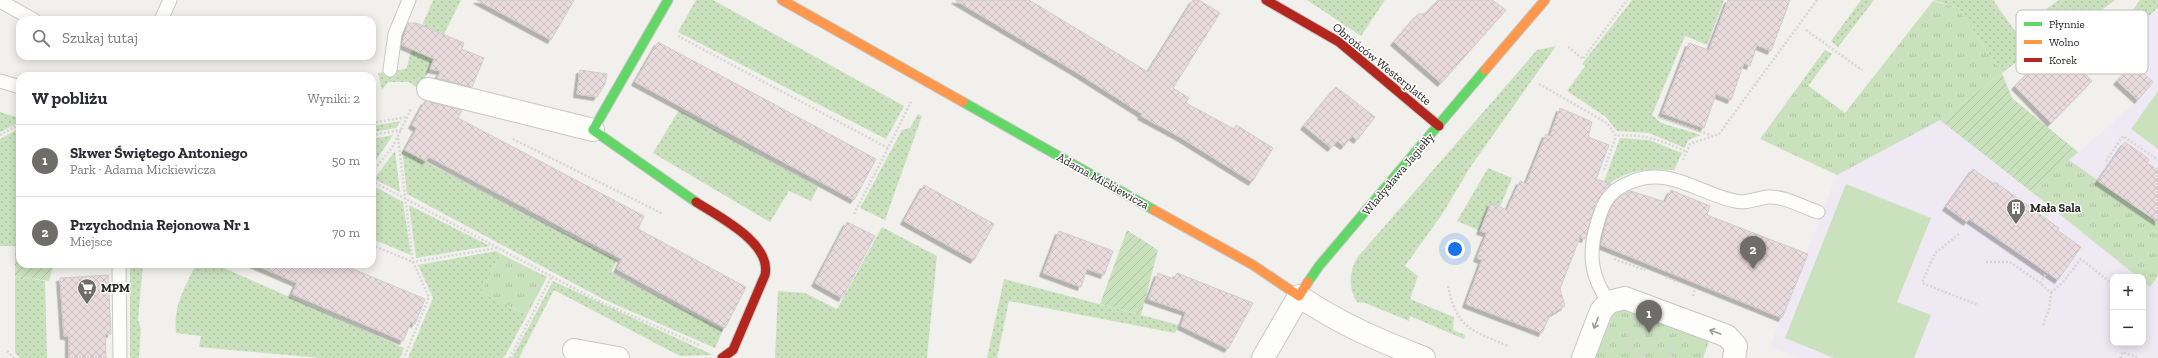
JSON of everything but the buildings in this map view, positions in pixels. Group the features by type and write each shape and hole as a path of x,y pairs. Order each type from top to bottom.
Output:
{"street":[{"path":"594,130 668,0"},
{"name":"Adama Mickiewicza","path":"782,0 1253,265 1322,311 1367,335 1424,358"},
{"name":"Obrońców Westerplatte","path":"1266,0 1339,42 1439,126"},
{"name":"Władysława Jagiełły","path":"1263,358 1299,296 1319,266 1545,0"},
{"path":"428,89 594,130 751,240 763,254 767,262 765,275 733,350 722,358"},
{"path":"1583,358 1598,317 1615,300 1629,299 1727,336 1736,346 1734,358"},
{"path":"574,350 618,358"}],"lane":[{"path":"163,16 170,0"},
{"path":"390,70 395,34 409,0"},
{"path":"0,1 27,16"},
{"path":"0,81 16,87"},
{"path":"1615,300 1595,279 1592,263 1592,248 1598,222 1608,197 1623,185 1649,176 1663,176 1736,201 1774,198 1818,212"},
{"path":"119,268 120,358"}],"path":[{"path":"1568,47 1583,59 1627,0"},
{"path":"1690,144 1719,134 1816,0"},
{"path":"1806,30 1862,70"},
{"path":"673,33 888,148"},
{"path":"1539,84 1607,123 1616,136 1648,136 1687,152"},
{"path":"854,214 911,102"},
{"path":"376,167 398,138 413,106"},
{"path":"376,122 407,117"},
{"path":"1658,117 1713,136"},
{"path":"0,135 16,126"},
{"path":"376,134 401,130"},
{"path":"2106,160 2123,136 2158,160"},
{"path":"398,138 414,262 429,297 404,358"},
{"path":"511,138 668,216"},
{"path":"376,184 596,300 703,346"},
{"path":"1959,234 1934,253 1922,282 1978,305"},
{"path":"376,247 414,262 497,248"},
{"path":"1608,256 1645,270"},
{"path":"2043,325 2050,309 2051,293 2063,282 2081,259 2110,281"},
{"path":"1986,262 2010,262 2040,282 2051,293"},
{"path":"2040,282 2047,272"},
{"path":"510,358 552,276"},
{"path":"1666,278 1678,282"},
{"path":"1448,286 1452,303 1462,322 1469,329 1508,346"},
{"path":"1615,300 1620,321 1627,331 1627,345 1636,354 1645,358 1652,344 1667,339"},
{"path":"7,351 14,358"},
{"path":"2120,358 2123,352 2138,358"}],"shaded area":[{"path":"2158,8 2158,358 1801,358 1770,347 1837,175 1940,120 2033,193 2138,100 2153,83 2144,74 2148,74 2148,17"}],"green space":[{"path":"433,0 461,0 444,34 430,69 419,89 409,82 388,82 382,90 378,73 406,69 412,49"},
{"path":"696,0 713,0 904,106 886,139 678,32"},
{"path":"1307,0 1385,0 1361,36"},
{"path":"1632,0 1724,0 1707,45 1685,36 1652,115 1661,123 1701,135 1688,140 1685,148 1649,133 1617,131 1606,117 1567,91 1585,66 1582,64"},
{"path":"1861,0 1874,0 1838,47 1831,41"},
{"path":"1933,0 1993,0 2015,31 2016,30 2016,62 2002,73 1958,8"},
{"path":"2059,0 2115,0 2101,10 2045,10"},
{"path":"2140,0 2158,0 2158,8 2148,17 2148,10 2133,10"},
{"path":"1933,1 1958,8 2002,73 1940,120 1837,175 1760,139 1802,81 1845,113"},
{"path":"1556,46 1469,169 1443,213 1405,266 1418,276 1410,299 1454,317 1453,330 1465,335 1464,339 1410,316 1409,321 1365,303 1357,302 1352,291 1351,274 1357,258 1537,50"},
{"path":"1825,50 1832,54 1808,86 1802,81"},
{"path":"2002,73 2012,98 2078,152 2033,193 1940,120"},
{"path":"2158,91 2158,149 2131,129"},
{"path":"679,110 818,187 811,201 789,191 770,222 653,153"},
{"path":"0,112 16,117 16,124 0,132"},
{"path":"918,114 922,116 885,220 860,208 902,130 910,128"},
{"path":"401,121 396,128 376,131 376,125"},
{"path":"16,130 15,246 0,246 0,139"},
{"path":"393,135 376,160 376,138"},
{"path":"1620,138 1649,140 1682,153 1674,170 1643,170 1633,172 1614,180 1599,195"},
{"path":"402,150 617,260 611,272 723,330 715,348 603,299 407,194"},
{"path":"395,151 400,192 376,180 376,176"},
{"path":"2069,160 2158,222 2158,276 2150,287 2146,284 2146,274 2134,274 2033,193"},
{"path":"1488,168 1512,178 1500,207 1480,231 1457,221"},
{"path":"1846,184 1931,218 1897,302 1931,315 1914,358 1834,358 1785,338"},
{"path":"376,187 403,202 411,255 376,241"},
{"path":"409,205 490,246 416,258"},
{"path":"882,227 937,256 927,358 775,358 778,291 805,293 837,309"},
{"path":"1127,230 1158,250 1141,315 1100,304"},
{"path":"16,232 16,268 53,268 49,281 15,276"},
{"path":"496,251 501,254 481,292 527,315 505,356 501,358 408,358 433,298 418,265"},
{"path":"501,254 547,277 527,315 481,292"},
{"path":"130,268 143,268 138,320 141,329 139,358 130,358"},
{"path":"194,268 224,268 404,348 400,358 321,358 199,347 201,336 176,333 176,314 184,289"},
{"path":"15,276 45,281 47,358 20,358 15,353"},
{"path":"1004,279 1179,325 1175,333 1009,301 997,358 987,358"},
{"path":"553,281 713,355 680,356 554,290 519,358 512,358"},
{"path":"1626,308 1709,341 1703,358 1595,358 1613,314"}],"traffic: fast":[{"path":"668,0 593,130 696,202"},
{"path":"1308,282 1319,266 1485,70"},
{"path":"963,102 1154,210"}],"traffic: slow":[{"path":"782,0 963,102"},
{"path":"1485,70 1545,0"},
{"path":"1154,210 1253,265 1299,296 1308,282"}],"traffic: jam":[{"path":"1266,0 1339,42 1439,126"},
{"path":"696,202 742,232 760,252 765,263 765,275 733,350 722,358"}],"place":[{"name":"Mała Sala","path":"2016,225"},
{"name":"Przychodnia Rejonowa Nr 1","path":"1753,269"},
{"name":"MPM","path":"87,305"},
{"name":"Skwer Świętego Antoniego","path":"1649,333"}]}
